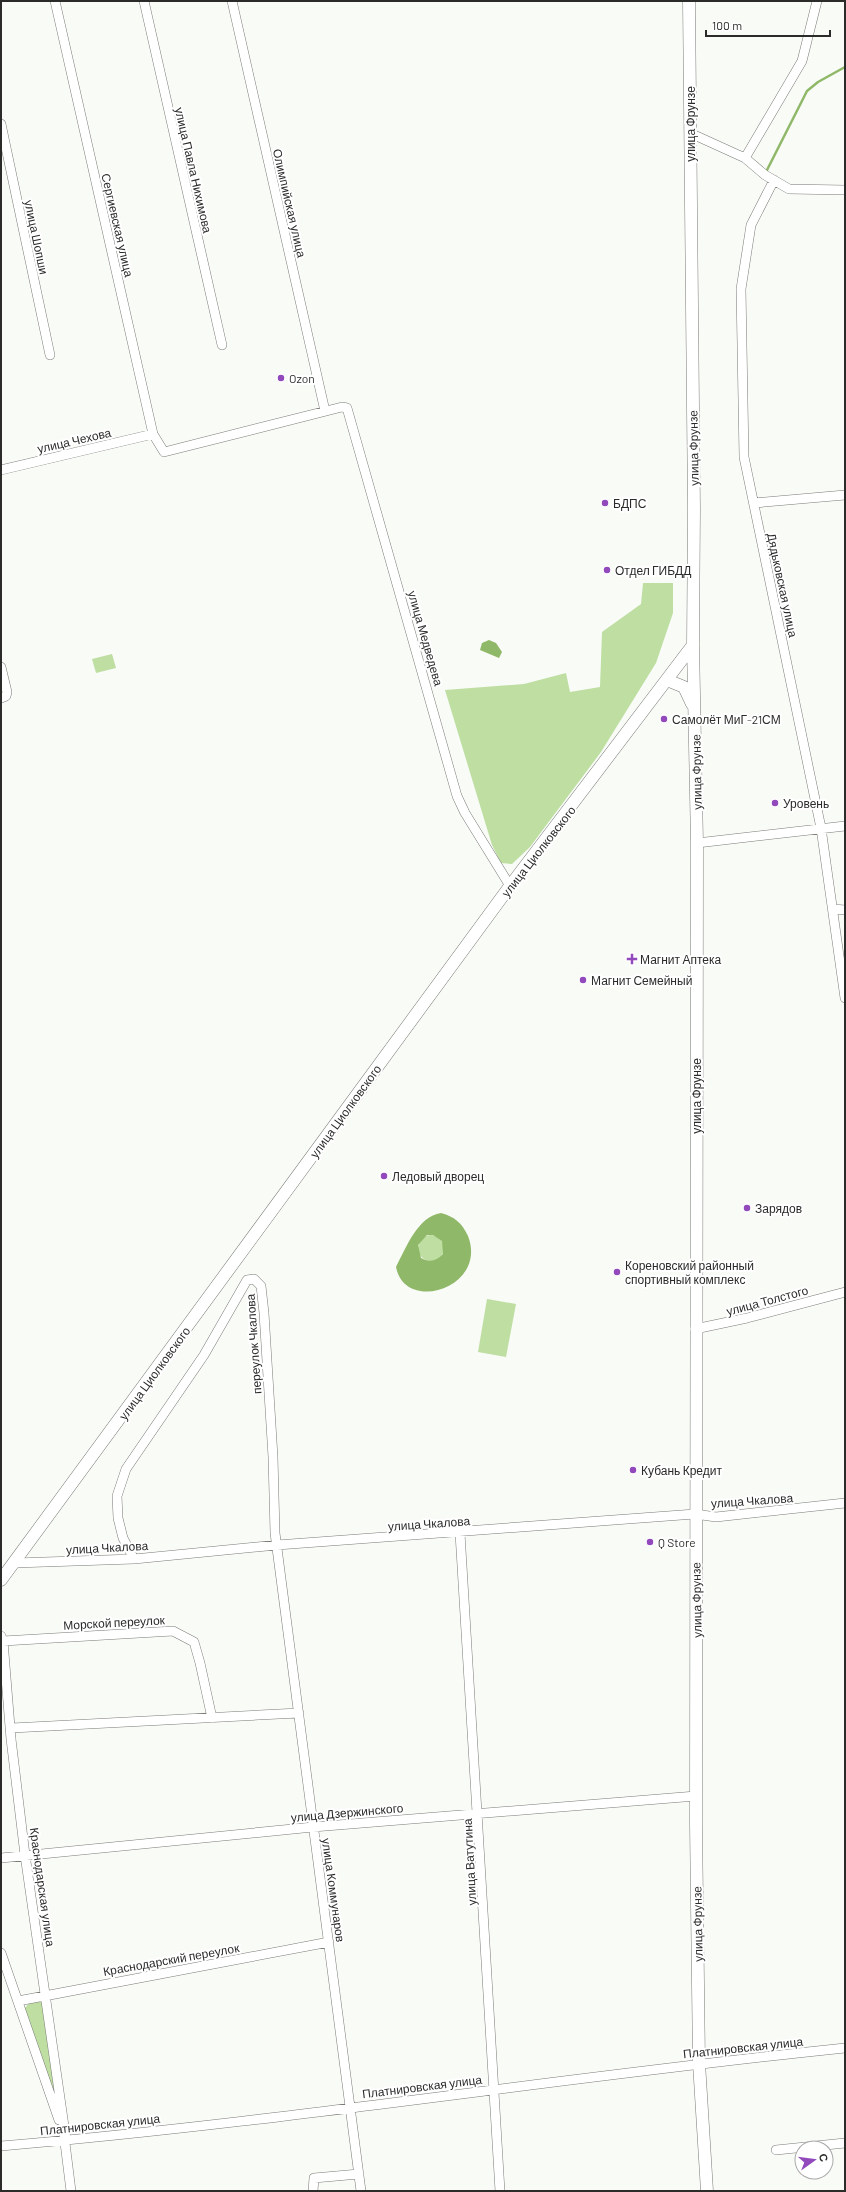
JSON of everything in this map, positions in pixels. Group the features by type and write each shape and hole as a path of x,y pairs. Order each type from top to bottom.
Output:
{"main road":[{"name":"улица Фрунзе","path":"689,1 694,501 693,645 697,842 695,1329 696,1796 699,2063 707,2191"},
{"name":"улица Циолковского","path":"1,1580 15,1563 510,886 693,645"},
{"path":"667,680 684,687 694,712"}],"street":[{"name":"Сергиевская улица","path":"55,1 153,434 164,452 325,411"},
{"name":"улица Павла Нихимова","path":"144,1 222,345"},
{"name":"Олимпийская улица","path":"232,1 325,411"},
{"path":"745,158 802,61 817,1"},
{"name":"улица Шопши","path":"1,124 50,355"},
{"path":"690,133 745,158 774,180 789,189 845,190"},
{"name":"Дядьковская улица","path":"774,180 751,225 740,289 744,457 821,828 845,998"},
{"name":"улица Медведева","path":"325,411 342,407 347,408 351,416 457,796 465,813 510,886"},
{"name":"улица Чехова","path":"1,470 153,434"},
{"path":"754,504 845,495"},
{"path":"1,667 7,692 4,697"},
{"path":"697,842 845,826"},
{"path":"833,909 845,910"},
{"name":"переулок Чкалова","path":"134,1559 123,1538 118,1518 117,1496 126,1468 204,1355 247,1280 254,1279 261,1286 264,1313 272,1438 276,1545"},
{"name":"улица Толстого","path":"695,1329 747,1318 845,1292"},
{"name":"улица Чкалова","path":"15,1563 134,1559 276,1545 460,1533 695,1514 716,1516 845,1503"},
{"name":"улица Ватутина","path":"460,1533 500,2191"},
{"name":"улица Коммунаров","path":"276,1545 361,2191"},
{"name":"Морской переулок","path":"2,1638 173,1631 194,1642 212,1718"},
{"name":"Краснодарская улица","path":"2,1638 25,1855 66,2140 71,2191"},
{"path":"12,1728 299,1713"},
{"name":"улица Дзержинского","path":"1,1858 478,1812 696,1796"},
{"name":"Краснодарский переулок","path":"18,2001 46,1994 329,1942"},
{"name":"Краснодарская улица","path":"1,1953 66,2140"},
{"name":"Платнировская улица","path":"1,2146 66,2140 351,2107 699,2063 845,2048"},
{"path":"776,2150 845,2143"},
{"path":"313,2191 314,2178 359,2174"}],"shaded area":[{"path":"643,583 673,583 673,613 656,663 601,752 530,847 512,864 501,863 492,845 445,690 524,684 566,673 570,692 600,687 602,632 641,604"},
{"path":"489,640 496,643 502,652 499,658 480,650 482,643"},
{"path":"112,654 116,668 96,673 92,659"},
{"path":"441,1213 450,1216 461,1224 468,1236 471,1254 466,1269 456,1281 443,1289 428,1292 414,1289 402,1281 396,1267 419,1226 433,1215","holes":["427,1235 433,1235 442,1241 443,1254 435,1260 430,1261 421,1258 418,1245"]},
{"path":"431,1235 440,1239 444,1248 440,1257 431,1261 422,1257 418,1248 422,1239"},
{"path":"487,1299 516,1304 506,1357 478,1352"},
{"path":"43,1999 58,2102 23,2010 32,2000"}],"waterway":[{"path":"766,172 807,91 818,82 845,67"}],"place":[{"name":"Ozon","path":"281,378"},
{"name":"БДПС","path":"605,503"},
{"name":"Отдел ГИБДД","path":"607,570"},
{"name":"Самолёт МиГ-21СМ","path":"664,719"},
{"name":"Уровень","path":"775,803"},
{"name":"Магнит Аптека","path":"632,959"},
{"name":"Магнит Семейный","path":"583,980"},
{"name":"Ледовый дворец","path":"384,1176"},
{"name":"Зарядов","path":"747,1208"},
{"name":"Кореновский районный спортивный комплекс","path":"617,1272"},
{"name":"Кубань Кредит","path":"633,1470"},
{"name":"Q Store","path":"650,1542"}]}
